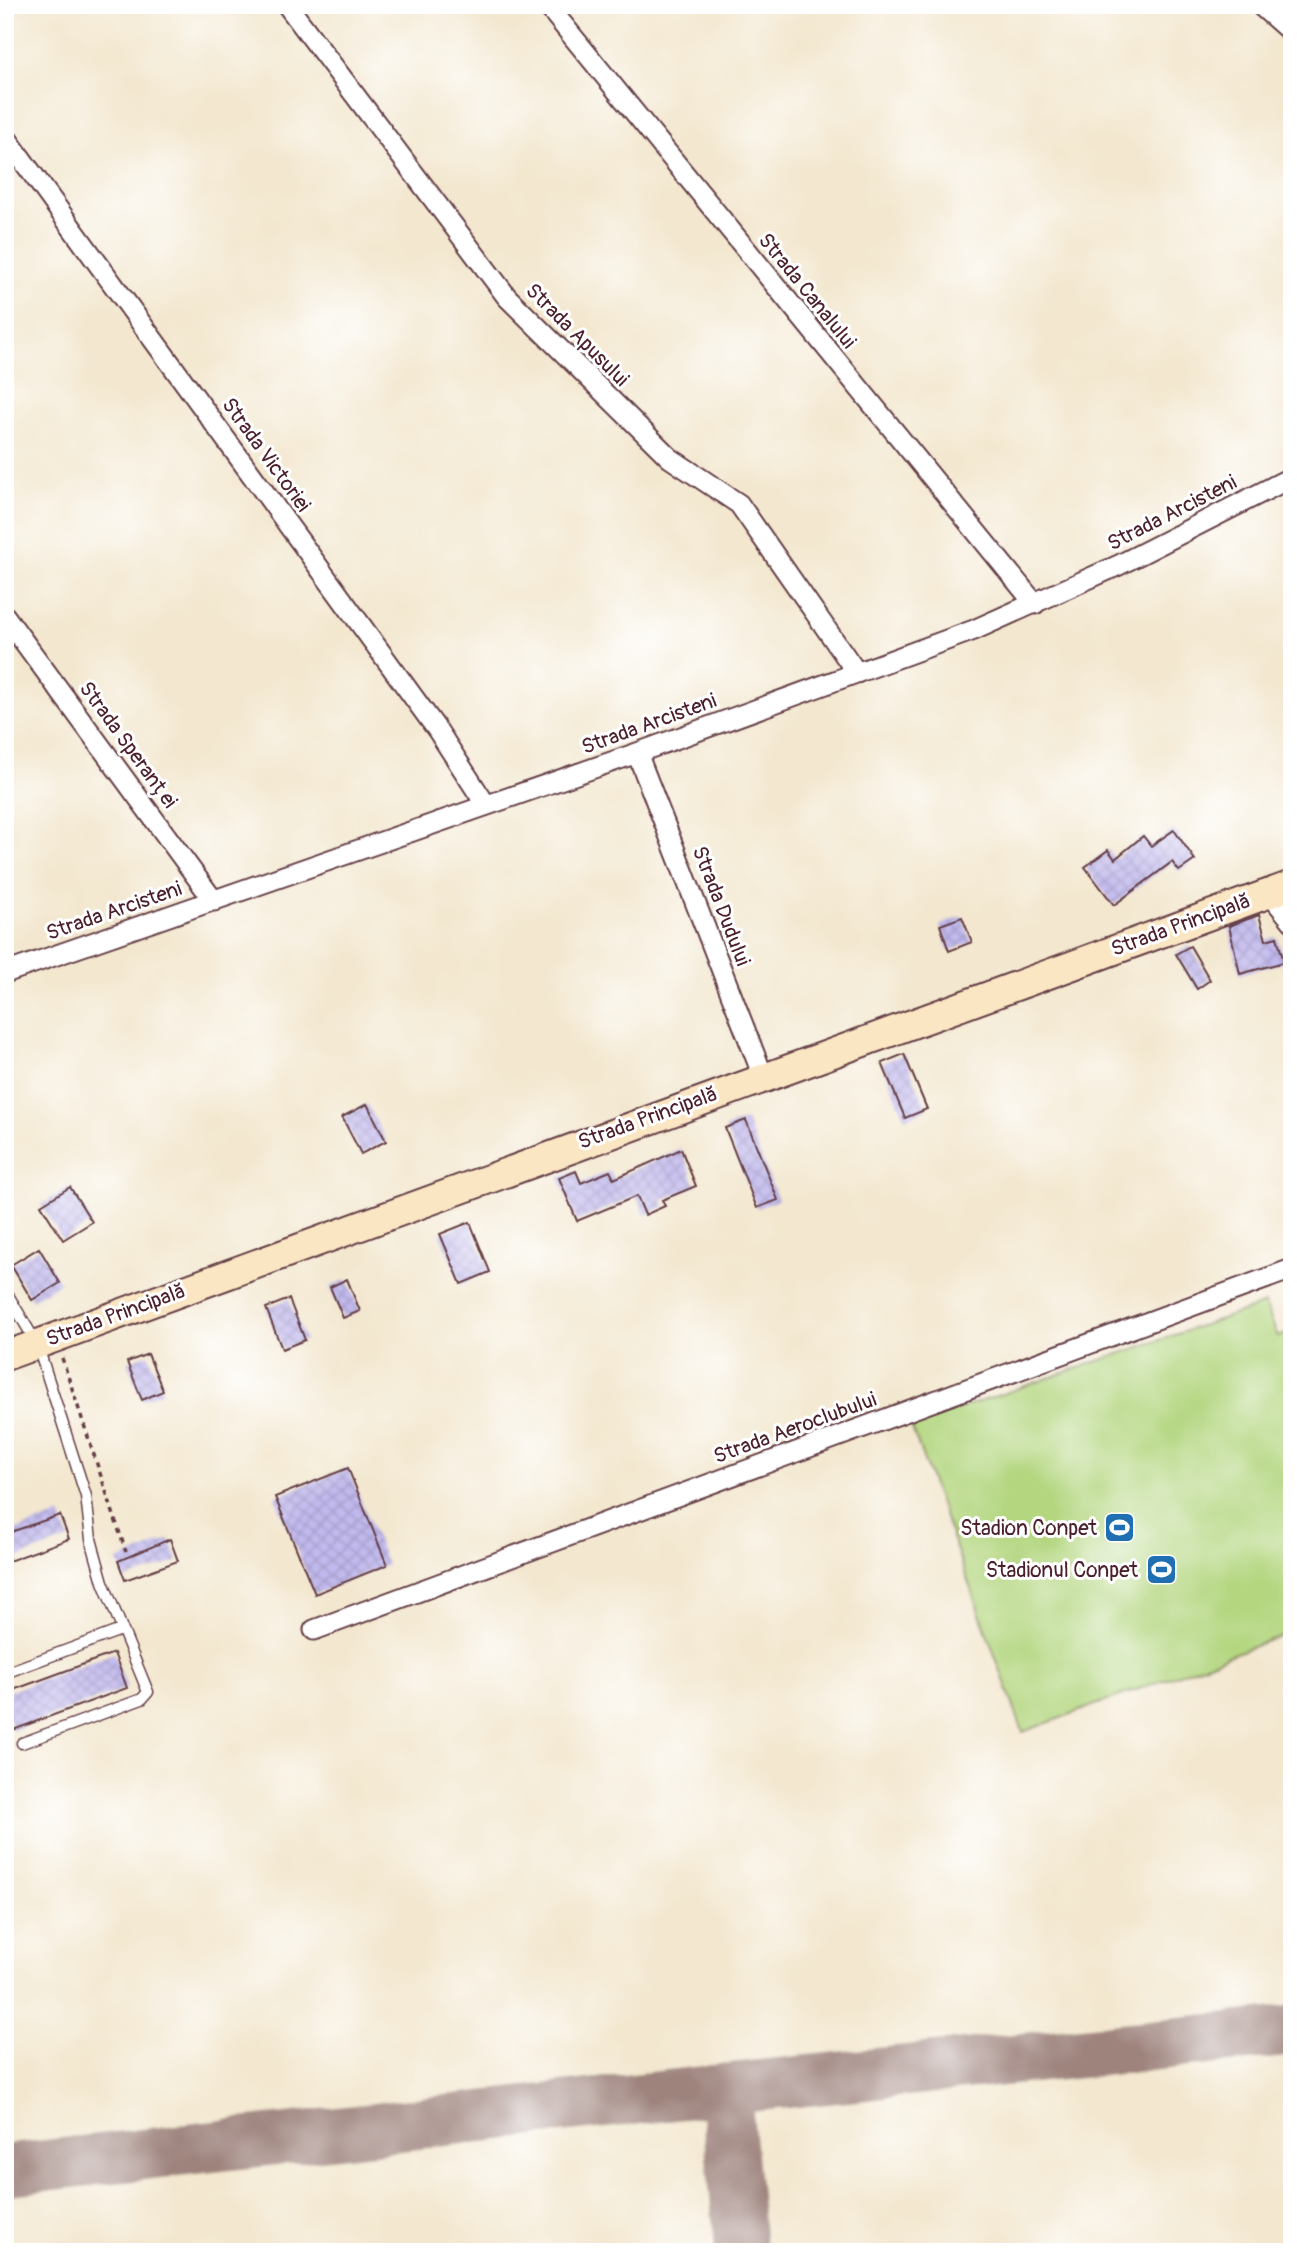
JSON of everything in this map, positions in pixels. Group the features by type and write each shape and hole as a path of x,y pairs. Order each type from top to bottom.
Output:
{"main road":[{"name":"Strada Principală","path":"5,1356 763,1076 1280,889"}],"street":[{"name":"Strada Apusului","path":"287,5 506,297 670,458 739,504 857,673"},
{"name":"Strada Canalului","path":"547,5 1035,604"},
{"path":"1260,5 1292,33"},
{"name":"Strada Victoriei","path":"5,136 438,731 486,805"},
{"name":"Strada Arcisteni","path":"5,973 637,753 857,673 1035,604 1292,477"},
{"name":"Strada Speranței","path":"5,616 214,901"},
{"name":"Strada Dudului","path":"637,753 763,1076"},
{"path":"1280,889 1292,921"},
{"name":"Strada Aeroclubului","path":"314,1630 1292,1269"}],"lane":[{"path":"5,1290 37,1344 86,1496 99,1568 148,1696 22,1743"},
{"path":"5,1673 121,1630"}],"path":[{"path":"62,1358 126,1552"}],"green space":[{"name":"Stadion Conpet","path":"1265,1304 1278,1337 1292,1332 1292,1632 1023,1732 911,1425"}],"building":[{"path":"1174,830 1195,860 1179,871 1172,862 1114,905 1085,867 1108,850 1115,859 1143,836 1151,846"},
{"path":"1259,915 1266,940 1277,937 1284,962 1240,974 1229,926"},
{"path":"962,917 972,942 949,951 940,925"},
{"path":"1190,946 1210,980 1197,989 1176,954"},
{"path":"904,1054 927,1109 905,1118 882,1063"},
{"path":"367,1104 386,1141 361,1154 342,1117"},
{"path":"746,1120 778,1200 757,1208 725,1128"},
{"path":"681,1149 696,1186 662,1200 665,1206 645,1215 637,1196 577,1221 559,1178 576,1171 581,1183 610,1171 614,1179"},
{"path":"70,1187 92,1222 63,1240 41,1205"},
{"path":"470,1222 490,1272 461,1284 440,1234"},
{"path":"39,1248 60,1283 32,1300 11,1265"},
{"path":"347,1279 360,1311 343,1318 330,1287"},
{"path":"289,1299 305,1340 282,1349 266,1308"},
{"path":"148,1354 163,1391 142,1400 127,1362"},
{"path":"348,1468 387,1565 315,1594 275,1497"},
{"path":"60,1515 69,1539 9,1561 5,1534"},
{"path":"170,1539 178,1561 125,1580 118,1561"},
{"path":"114,1653 127,1688 13,1730 5,1709 5,1693"}],"taxiway":[{"path":"5,2170 725,2089 1292,2031"},
{"path":"725,2089 741,2252"}],"place":[{"name":"Stadion Conpet","path":"1120,1528"},
{"name":"Stadionul Conpet","path":"1161,1570"}]}
